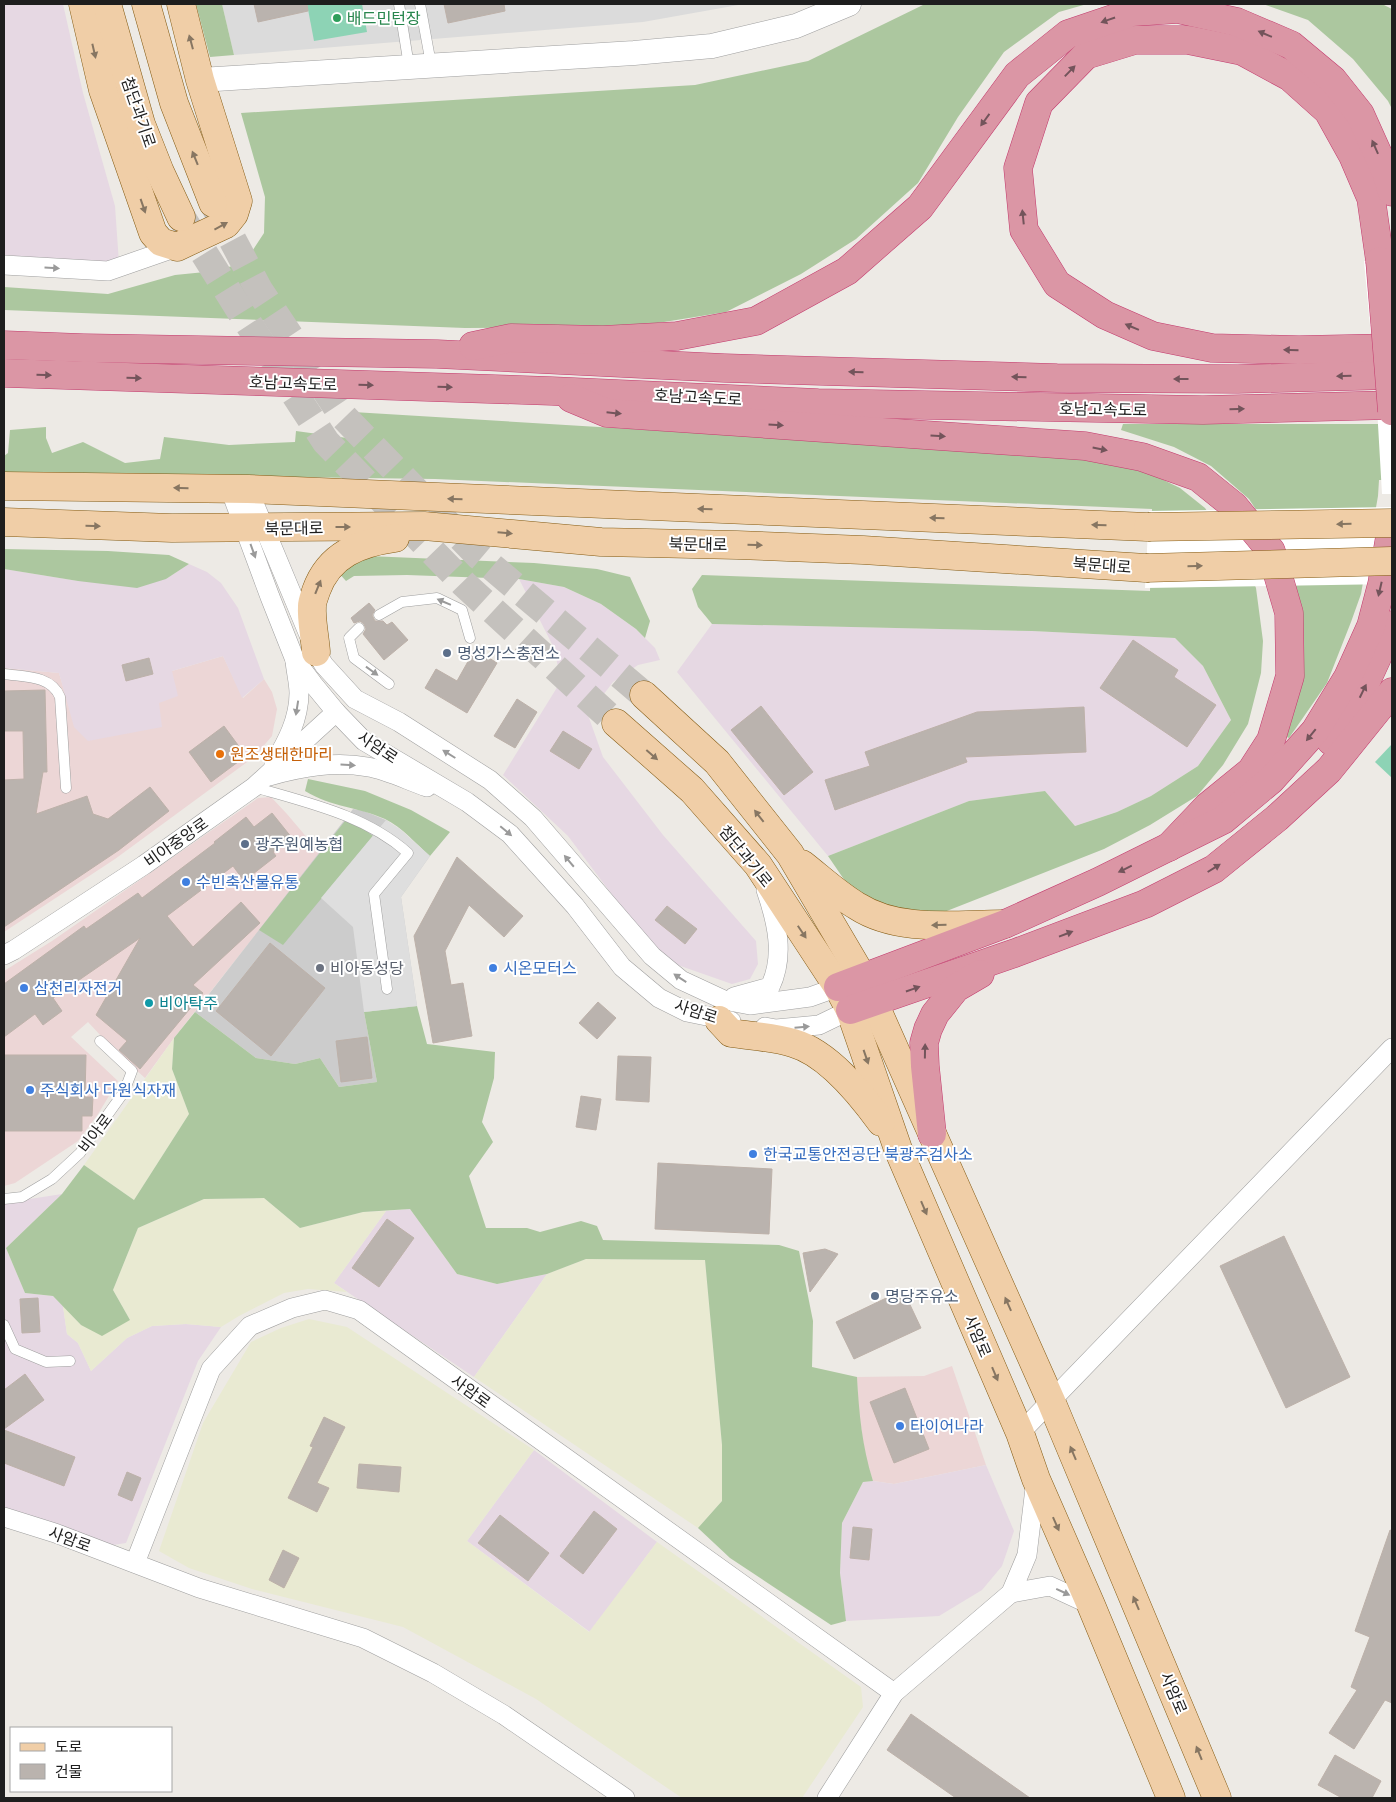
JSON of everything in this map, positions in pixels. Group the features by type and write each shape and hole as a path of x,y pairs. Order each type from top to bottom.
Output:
{"highway":[{"path":"438,354 511,338 603,340 678,336 756,321 847,271 920,207 1017,75 1068,34 1133,12 1178,9 1237,22 1292,45 1333,80 1360,114 1386,172 1392,192"},
{"path":"1392,348 1298,350 1212,348 1152,336 1104,315 1058,284 1024,230 1018,168 1039,103 1086,55 1135,40 1188,40 1242,51 1290,77 1328,111 1353,156 1371,198 1380,261 1392,411"},
{"name":"호남고속도로","path":"4,345 438,354 724,368 1057,378 1238,379 1392,375"},
{"name":"호남고속도로","path":"4,373 552,391 818,403 1203,410 1392,405"},
{"path":"552,391 607,413 1085,446 1142,457 1198,477 1234,506 1271,551 1289,613 1290,676 1271,740 1251,771 1208,806 1169,847"},
{"path":"850,982 1005,924 1169,847 1223,820 1271,780 1315,731 1348,677 1371,626 1382,584 1392,523"},
{"path":"1278,818 1354,708 1392,625"},
{"path":"862,1006 1015,953 1145,904 1214,869 1278,818 1329,770 1392,692"},
{"path":"932,1134 924,1044 928,1029 935,1014 956,988 1015,953"}],"main road":[{"path":"83,4 103,90 153,233 161,242 177,247 226,224 234,214 238,202 200,80 181,4"},
{"name":"첨단과기로","path":"107,4 141,124 160,172 181,217"},
{"path":"146,4 174,103 214,203"},
{"path":"4,486 239,489 1148,527 1392,523"},
{"name":"북문대로","path":"4,522 254,528 424,526 601,542 863,550 1146,568 1392,561"},
{"path":"306,656 312,605 319,582 333,563 350,550 372,541 397,538 424,526"},
{"path":"644,695 717,762 790,854 857,907 888,920 927,925 1005,924"},
{"name":"첨단과기로","path":"616,723 692,790 758,865 850,982 862,1006"},
{"path":"790,854 850,982"},
{"name":"사암로","path":"862,1006 932,1134 1051,1401 1217,1798"},
{"name":"사암로","path":"862,1006 898,1149 1020,1433 1036,1479 1091,1605 1171,1798"},
{"path":"722,1010 731,1033 792,1042 824,1060 868,1104 898,1149"}],"street":[{"path":"200,80 634,53 712,46 796,26 849,4"},
{"path":"4,265 108,271 177,247"},
{"name":"사암로","path":"239,489 254,528 270,597 306,656 313,684 336,712 364,741 467,802 510,834 575,906 622,967 659,998 687,1012 722,1010 810,996 850,982"},
{"path":"260,782 292,730 306,656"},
{"name":"사암로","path":"306,656 324,665 355,699 398,722 490,780 532,818 652,956 722,1010 776,1029 820,1025 862,1006"},
{"name":"비아중앙로","path":"4,955 144,865 260,782 336,712"},
{"path":"260,782 311,766 350,765 370,767 467,802"},
{"name":"사암로","path":"722,1010 770,987 776,974 779,956 778,936 772,907 758,865"},
{"path":"1020,1433 1392,1048"},
{"name":"사암로","path":"134,1563 211,1369 250,1326 292,1308 325,1300 359,1310 894,1693"},
{"name":"사암로","path":"827,1798 894,1693 1011,1593 1027,1555 1036,1479"},
{"name":"사암로","path":"4,1518 55,1533 199,1588 363,1638 433,1673 504,1715 625,1798"},
{"path":"1011,1593 1050,1586 1091,1605"}],"lane":[{"path":"399,4 420,65"},
{"path":"420,4 420,65"},
{"path":"379,615 402,602 437,598 462,610 470,638"},
{"path":"359,628 349,638 354,658 389,684"},
{"path":"4,674 50,682 57,688 60,696 66,788"},
{"path":"260,782 366,824 385,834 408,853 374,894 387,989"},
{"name":"비아로","path":"4,1199 22,1197 52,1178 80,1153 124,1092 132,1071 100,1041"},
{"path":"4,1325 14,1349 46,1362 70,1361"}],"shaded area":[{"path":"4,4 63,4 83,93 115,206 119,263 106,264 4,255"},
{"path":"222,4 744,4 643,22 234,55"},
{"path":"189,564 207,572 221,583 238,608 264,679 242,698 223,656 172,671 178,696 159,703 162,727 88,741 74,727 59,673 4,668 4,569 78,581 166,579"},
{"path":"519,579 564,587 601,604 636,629 655,648 660,660 638,665 613,682 588,715 603,757 663,835 756,941 758,964 750,979 732,984 672,963 634,924 568,836 503,775 561,681 554,648"},
{"path":"712,624 1032,631 1175,638 1203,666 1231,720 1198,766 1151,796 1117,812 1075,826 1045,791 969,801 828,856 677,672"},
{"path":"223,656 243,698 264,679 272,692 277,709 272,736 254,757 115,859 4,932 4,668 59,673 65,693 159,703 172,671"},
{"path":"271,797 320,853 174,1038 145,1078 115,1051 88,1022 71,1037 118,1081 98,1114 78,1141 15,1183 4,1186 4,971 52,941 258,798"},
{"name":"비아동성당","path":"353,809 364,811 386,820 430,856 401,897 417,1006 364,1012 377,1082 339,1087 320,1058 295,1064 256,1058 195,1012"},
{"path":"386,820 400,829 430,856 401,897 417,1006 364,1012 353,927 321,898"},
{"path":"62,1194 6,1248 25,1293 53,1296 63,1306 67,1334 78,1343 91,1371 127,1338 152,1326 186,1324 221,1327 198,1361 126,1543 113,1545 4,1510 4,1203"},
{"path":"410,1209 457,1274 497,1284 547,1274 474,1377 334,1283 386,1211"},
{"path":"952,1366 986,1465 894,1484 873,1481 865,1456 858,1405 857,1377 924,1376"},
{"path":"534,1450 657,1542 590,1632 467,1541"},
{"path":"986,1465 1014,1531 1002,1566 982,1590 939,1616 846,1621 840,1573 842,1523 863,1482 873,1481 894,1484"}],"green space":[{"path":"196,4 222,4 234,55 210,57"},
{"name":"배드민턴장","path":"307,4 362,4 367,32 314,41"},
{"path":"925,4 1087,4 1059,12 1004,52 958,117 918,183 856,239 801,274 726,312 633,327 465,328 4,310 4,287 108,294 175,275 205,272 233,266 249,256 264,233 265,197 241,113 695,85 808,61"},
{"path":"1263,4 1382,4 1392,9 1392,109 1388,101 1353,59 1308,20"},
{"path":"353,412 912,446 1093,460 1147,472 1180,488 1205,508 1249,571 1256,588 1263,641 1261,673 1248,724 1223,765 1197,796 1150,825 1104,849 934,916 909,918 856,897 828,856 969,801 1045,791 1075,826 1117,812 1151,796 1198,766 1231,720 1203,666 1175,638 1032,631 712,624 698,607 692,589 702,575 1150,591 1152,509 435,479 4,473 4,456 8,453 10,430 46,427 46,438 52,453 83,442 125,463 160,459 164,437 229,445 295,442 296,431 347,438"},
{"path":"1123,424 1392,424 1392,480 1379,480 1378,496 1361,594 1327,683 1289,738 1281,735 1272,534 1249,499 1211,466 1174,447 1121,430"},
{"path":"4,549 108,551 169,555 189,564 166,579 137,588 4,569"},
{"path":"368,556 534,563 597,569 630,577 650,621 645,638 636,629 601,604 564,587 519,579 407,575 354,576 346,581 337,571"},
{"path":"1392,744 1392,778 1375,762"},
{"path":"308,779 365,791 411,810 450,832 430,856 391,822 365,812 335,804 305,791"},
{"path":"345,821 365,830 373,836 283,945 259,930"},
{"path":"417,1006 427,1044 495,1052 494,1078 482,1122 493,1142 469,1176 486,1228 527,1228 540,1232 581,1221 597,1226 603,1240 779,1245 799,1251 813,1321 812,1367 857,1377 866,1455 873,1481 863,1482 842,1523 840,1573 846,1621 831,1625 730,1558 698,1528 722,1501 722,1445 705,1260 586,1259 547,1274 497,1284 457,1274 410,1209 363,1212 300,1228 264,1198 204,1199 138,1228 113,1290 130,1320 102,1336 81,1325 53,1296 25,1293 6,1248 62,1194 84,1165 134,1200 189,1114 172,1069 174,1038 195,1012 256,1058 295,1064 320,1058 339,1087 377,1082 364,1012"},
{"path":"174,1038 172,1069 189,1114 134,1200 84,1165"},
{"path":"264,1198 300,1228 363,1212 386,1211 334,1283 347,1292 308,1289 284,1293 221,1327 186,1324 152,1326 127,1338 91,1371 78,1343 67,1334 63,1306 81,1325 130,1320 113,1290 138,1228 204,1199"},
{"path":"586,1259 705,1260 722,1445 722,1501 698,1528 474,1377 547,1274"},
{"path":"309,1319 347,1327 534,1450 467,1541 589,1632 657,1542 861,1687 863,1707 802,1798 682,1798 536,1699 403,1627 252,1589 189,1568 159,1551 203,1423 251,1342 281,1328"}],"pier":[{"path":"1392,260 1392,494 1382,494 1376,390 1364,261"},
{"path":"1392,507 1392,584 1145,588 1149,511"}],"building":[{"path":"254,4 307,4 308,11 258,22"},
{"path":"444,4 504,4 505,11 448,23"},
{"path":"369,603 375,610 372,615 375,621 383,621 387,625 392,622 408,640 384,660 363,634 366,629 364,624 360,621 354,623 351,618"},
{"path":"1133,640 1178,670 1174,677 1216,705 1187,747 1100,688"},
{"path":"475,649 497,663 467,713 425,688 436,669 457,681"},
{"path":"149,658 153,674 126,681 122,665"},
{"path":"45,690 47,772 43,772 36,814 87,796 93,814 108,819 150,787 169,811 119,850 4,927 4,780 24,779 23,731 4,731 4,691"},
{"path":"517,699 537,712 515,748 494,736"},
{"path":"761,706 813,772 784,795 731,730"},
{"path":"1084,707 1086,752 965,757 967,762 835,810 825,780 870,766 865,752 977,712"},
{"path":"224,726 246,756 211,782 189,752"},
{"path":"563,731 592,749 579,769 550,751"},
{"path":"272,813 292,838 273,852 276,856 244,881 233,866 167,916 193,947 241,902 260,923 193,985 203,993 140,1069 119,1050 127,1041 96,1015 140,938 53,998 62,1011 43,1025 35,1014 4,1037 4,984 84,926 86,929 138,893 142,898 246,817 254,827"},
{"path":"457,857 523,916 504,937 469,905 445,951 451,985 463,983 472,1036 433,1043 414,936"},
{"path":"667,906 697,929 685,944 655,920"},
{"path":"270,943 325,988 271,1056 216,1011"},
{"path":"598,1002 616,1018 597,1039 579,1023"},
{"path":"367,1037 372,1078 341,1082 336,1041"},
{"path":"4,1055 86,1055 85,1097 93,1097 92,1116 82,1116 82,1131 4,1131"},
{"path":"618,1056 651,1057 649,1102 616,1100"},
{"path":"581,1096 601,1099 596,1130 576,1127"},
{"path":"658,1163 772,1169 769,1234 655,1229"},
{"path":"387,1219 414,1238 379,1287 352,1268"},
{"path":"1284,1236 1350,1377 1286,1408 1220,1266"},
{"path":"825,1249 838,1254 810,1292 803,1253"},
{"path":"903,1290 921,1328 854,1359 836,1322"},
{"path":"38,1298 40,1332 22,1333 20,1299"},
{"path":"25,1374 44,1400 4,1429 4,1390"},
{"name":"타이어나라","path":"905,1388 929,1449 894,1463 870,1402"},
{"path":"324,1417 345,1427 317,1483 329,1488 317,1512 288,1498 313,1447 310,1446"},
{"path":"4,1430 75,1457 64,1486 4,1463"},
{"path":"359,1464 401,1467 399,1492 357,1488"},
{"path":"127,1472 141,1478 132,1501 118,1495"},
{"path":"594,1511 617,1529 583,1574 560,1556"},
{"path":"500,1515 549,1553 528,1581 478,1543"},
{"path":"853,1527 872,1529 869,1560 850,1558"},
{"path":"1390,1530 1392,1531 1392,1703 1385,1700 1354,1749 1329,1733 1357,1690 1351,1687 1370,1637 1355,1631"},
{"path":"283,1550 299,1558 284,1588 269,1580"},
{"path":"911,1714 1030,1798 956,1798 887,1750"},
{"path":"1335,1755 1381,1781 1372,1798 1342,1798 1318,1785"}],"tunnel":[{"path":"213,203 259,290 342,415 479,556 644,695"},
{"path":"182,218 326,442 464,584 616,723"}],"place":[{"name":"배드민턴장","path":"337,18"},
{"name":"명성가스충전소","path":"447,653"},
{"name":"원조생태한마리","path":"220,754"},
{"name":"광주원예농협","path":"245,844"},
{"name":"수빈축산물유통","path":"186,882"},
{"name":"비아동성당","path":"320,968"},
{"name":"시온모터스","path":"493,968"},
{"name":"삼천리자전거","path":"24,988"},
{"name":"비아탁주","path":"149,1003"},
{"name":"주식회사 다원식자재","path":"30,1090"},
{"name":"한국교통안전공단 북광주검사소","path":"753,1154"},
{"name":"명당주유소","path":"875,1296"},
{"name":"타이어나라","path":"900,1426"}]}
